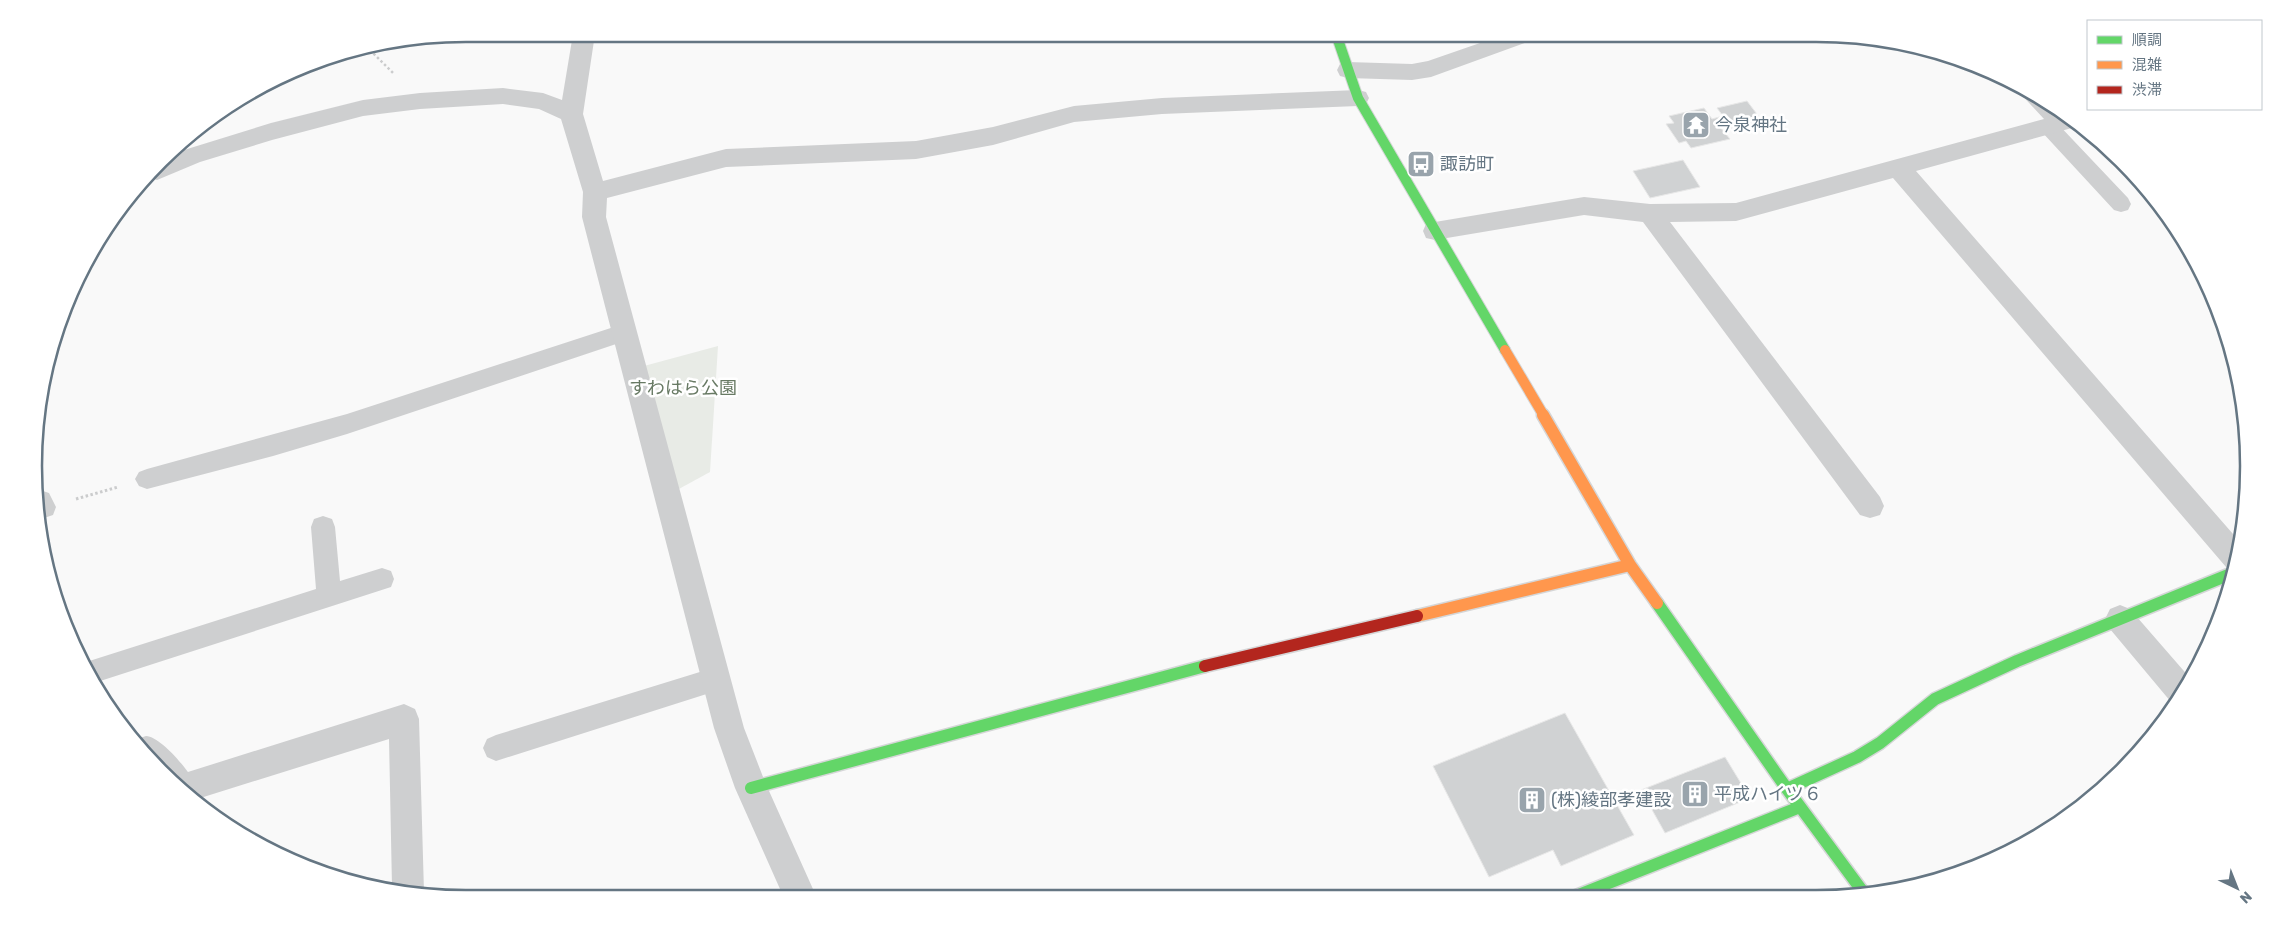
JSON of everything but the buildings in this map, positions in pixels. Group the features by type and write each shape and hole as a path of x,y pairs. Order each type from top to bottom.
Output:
{"street":[{"path":"583,42 571,114 595,192 594,217 623,333 729,728 751,788 797,890"},
{"path":"1339,42 1358,98 1630,565 1787,789 1860,888"},
{"path":"1348,70 1412,72 1431,69 1506,42"},
{"path":"167,167 201,153 363,108 420,101 503,96 543,101 571,114"},
{"path":"595,192 726,158 916,150 993,136 1074,114 1162,106 1358,98"},
{"path":"1436,231 1584,206 1650,213 1736,212 1802,192 1899,168 2061,123"},
{"path":"1899,168 2230,552"},
{"path":"1650,213 1870,506"},
{"path":"751,788 1209,665 1630,565"},
{"path":"1787,789 1857,758 1880,743 1935,699 2017,661 2225,576"},
{"path":"2120,619 2178,687"},
{"path":"189,787 404,720 409,887"},
{"path":"1591,890 1800,807"}],"lane":[{"path":"2061,123 2121,204"},
{"path":"147,480 329,430 623,333"},
{"path":"324,527 329,596"},
{"path":"97,675 382,579"},
{"path":"496,748 716,679"}],"path":[{"path":"44,504 147,480"}],"green space":[{"name":"すわはら公園","path":"718,346 710,472 677,490 644,366"}],"traffic: fast":[{"path":"1339,42 1358,98 1505,350"},
{"path":"1787,789 1857,757 1880,743 1935,699 2017,661 2225,576"},
{"path":"1657,603 1787,789 1860,888"},
{"path":"751,788 1205,666"},
{"path":"1591,890 1800,807"}],"traffic: slow":[{"path":"1505,350 1630,565 1657,603"},
{"path":"1417,616 1630,565"}],"traffic: jam":[{"path":"1205,666 1417,616"}],"place":[{"name":"今泉神社","path":"1696,125"},
{"name":"諏訪町","path":"1421,164"},
{"name":"平成ハイツ６","path":"1695,794"},
{"name":"(株)綾部孝建設","path":"1532,800"}]}
